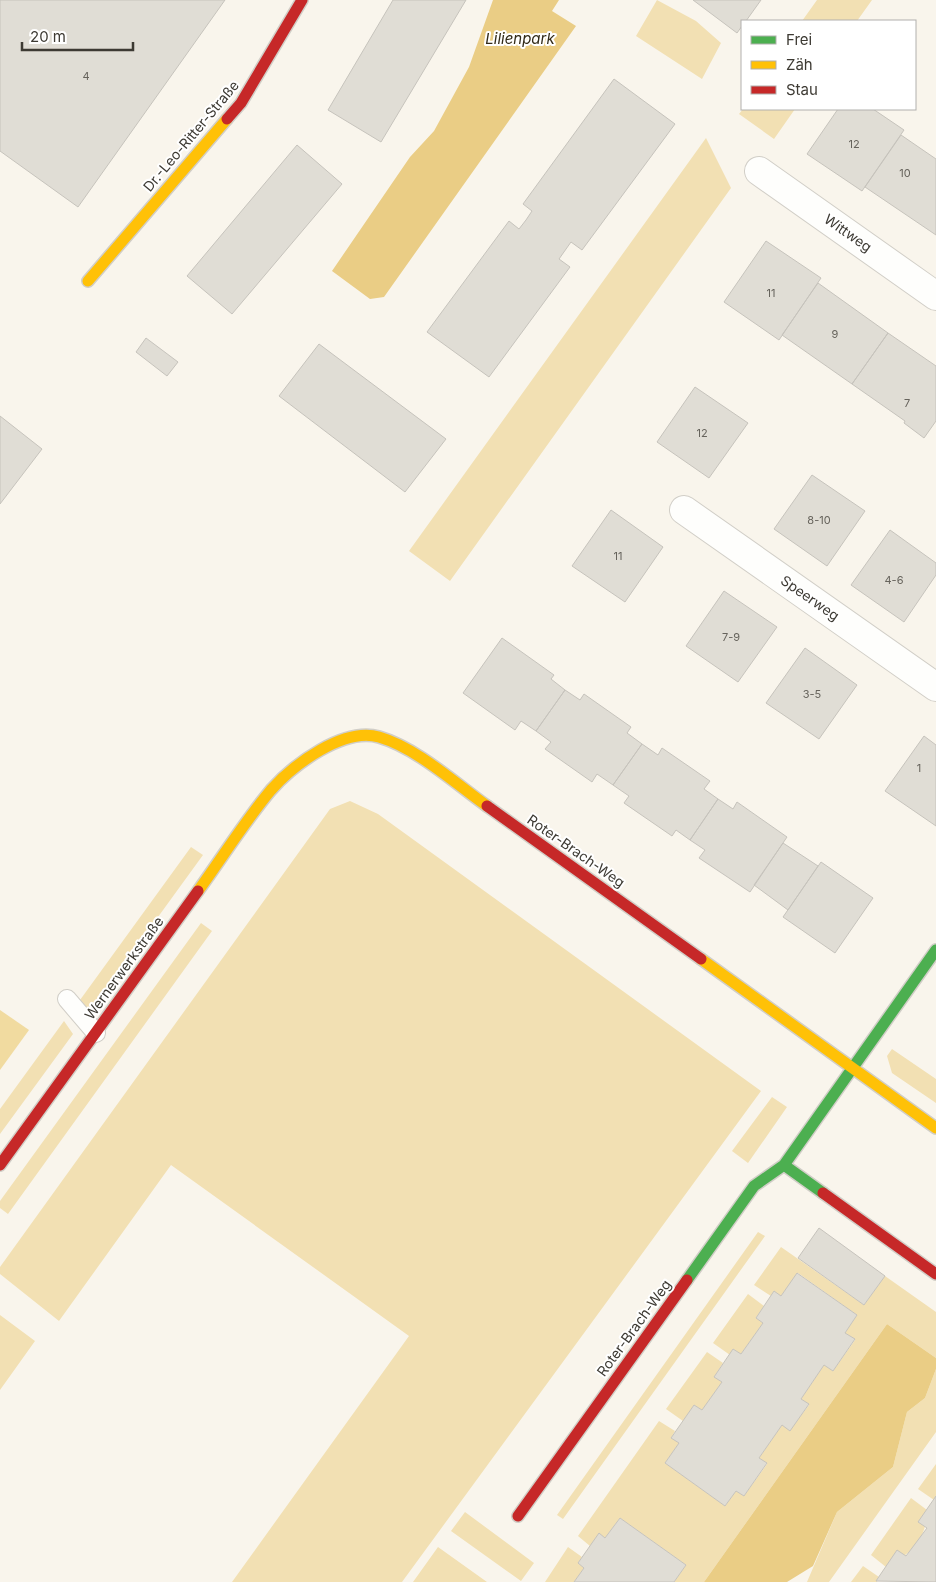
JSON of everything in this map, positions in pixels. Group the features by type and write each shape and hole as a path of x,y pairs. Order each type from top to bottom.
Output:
{"street":[{"name":"Dr.-Leo-Ritter-Straße","path":"88,281 241,103 302,0"},
{"name":"Wittweg","path":"759,171 936,296"},
{"name":"Speerweg","path":"684,510 936,687"},
{"name":"Roter-Brach-Weg","path":"272,789 313,754 340,740 374,736 406,748 641,914 852,1069 936,1128"},
{"name":"Wernerwerkstraße","path":"0,1165 272,789"},
{"path":"852,1069 936,950"},
{"name":"Roter-Brach-Weg","path":"518,1516 754,1186 784,1165 852,1069"},
{"path":"784,1165 936,1274"}],"lane":[{"path":"67,999 96,1033"}],"shaded area":[{"path":"657,0 696,21 721,43 702,79 636,36"},
{"path":"817,0 872,0 858,20 803,20"},
{"path":"742,110 794,110 774,139 739,114"},
{"path":"706,138 731,188 450,581 409,551"},
{"path":"350,801 378,814 761,1091 402,1582 232,1582 409,1336 171,1165 59,1321 0,1274 0,1267 330,809"},
{"path":"191,847 203,855 89,1012 80,1000"},
{"path":"201,923 212,931 8,1214 0,1208 0,1201"},
{"path":"0,1010 29,1030 0,1070"},
{"path":"64,1021 73,1034 0,1134 0,1109"},
{"path":"892,1049 936,1079 936,1103 892,1073 887,1056"},
{"path":"772,1097 787,1107 748,1163 732,1151"},
{"path":"758,1232 765,1236 563,1519 557,1515"},
{"path":"781,1247 864,1305 885,1276 936,1312 936,1358 887,1324 704,1582 674,1582 686,1565 620,1518 605,1538 599,1534 590,1546 578,1536 659,1421 675,1431 671,1438 679,1443 665,1463 725,1506 736,1491 744,1496 767,1464 759,1458 782,1425 790,1430 809,1405 801,1399 824,1365 833,1371 855,1340 845,1333 857,1315 798,1273 781,1296 771,1296 754,1285"},
{"path":"748,1294 764,1306 756,1318 763,1323 741,1354 733,1349 730,1355 713,1343"},
{"path":"0,1315 35,1341 0,1390"},
{"path":"707,1352 723,1363 714,1377 722,1382 702,1410 694,1405 683,1421 666,1409"},
{"path":"936,1369 936,1432 829,1582 807,1582 837,1512 893,1467 907,1412 925,1398"},
{"path":"936,1464 936,1496 934,1500 918,1489"},
{"path":"911,1498 927,1510 924,1529 916,1545 910,1551 886,1567 871,1555"},
{"path":"465,1512 534,1563 521,1581 451,1531"},
{"path":"438,1547 487,1582 413,1582"},
{"path":"568,1547 582,1557 578,1563 584,1568 574,1582 545,1582"},
{"path":"863,1566 879,1577 877,1582 851,1582"}],"water":[{"name":"Lilienpark","path":"493,0 559,0 552,11 576,26 384,297 370,299 332,271 410,157 434,131 469,67"},
{"path":"887,1324 936,1358 936,1369 925,1398 907,1412 893,1467 837,1512 813,1566 787,1582 704,1582"}],"building":[{"path":"0,0 225,0 78,207 0,151"},
{"path":"393,0 466,0 381,142 328,110"},
{"path":"693,0 761,0 747,20 741,20 741,27 737,33"},
{"path":"614,79 675,124 582,250 571,242 559,259 570,267 489,377 427,332 509,221 519,229 526,220 532,211 523,204"},
{"path":"837,110 874,110 904,130 862,191 807,154"},
{"path":"901,135 936,159 936,235 865,187"},
{"path":"297,145 342,184 232,314 187,276"},
{"path":"766,241 821,278 779,340 724,302"},
{"path":"818,283 888,333 852,384 782,335"},
{"path":"888,333 936,366 936,421 924,438 904,423 905,421 852,384"},
{"path":"146,338 178,362 167,376 136,352"},
{"path":"319,344 446,439 405,492 279,396"},
{"path":"695,387 748,423 709,478 657,442"},
{"path":"0,416 42,449 0,504"},
{"path":"812,475 865,511 827,566 774,529"},
{"path":"611,510 663,547 625,602 572,566"},
{"path":"890,530 936,563 936,575 904,622 851,585"},
{"path":"724,591 777,627 738,682 686,646"},
{"path":"502,638 554,675 551,679 565,690 536,731 521,721 515,730 463,693"},
{"path":"805,648 857,685 819,739 766,703"},
{"path":"565,690 580,700 584,694 631,727 627,733 642,744 613,785 597,774 592,782 545,749 551,742 536,731"},
{"path":"924,736 936,745 936,826 885,791"},
{"path":"642,744 658,755 662,748 710,781 704,789 718,799 690,840 676,830 672,836 624,803 629,796 613,785"},
{"path":"718,799 733,809 737,802 787,837 750,892 699,858 705,850 690,840"},
{"path":"783,843 818,866 788,910 754,885"},
{"path":"821,862 873,898 835,953 783,917"},
{"path":"819,1228 885,1276 864,1305 798,1258"},
{"path":"797,1273 857,1315 845,1333 855,1339 833,1371 824,1365 801,1399 809,1404 790,1431 782,1425 759,1458 767,1463 744,1496 736,1491 725,1506 665,1463 679,1443 671,1438 694,1405 702,1410 722,1382 714,1377 733,1349 741,1354 763,1323 756,1318 774,1291 781,1296"},
{"path":"936,1496 936,1582 876,1581 897,1550 906,1556 927,1528 918,1522"},
{"path":"620,1518 686,1565 674,1582 574,1582 584,1568 578,1563 599,1533 605,1538"}],"traffic: fast":[{"path":"823,1193 784,1165 936,950"},
{"path":"687,1280 754,1186 784,1165"}],"traffic: slow":[{"path":"88,281 227,119"},
{"path":"198,891 271,790 306,759 320,750 351,737 365,735 379,737 408,749 436,767 487,806"},
{"path":"701,959 936,1128"}],"traffic: jam":[{"path":"227,119 241,103 302,0"},
{"path":"487,806 701,959"},
{"path":"0,1165 198,891"},
{"path":"823,1193 936,1274"},
{"path":"518,1516 687,1280"}]}
